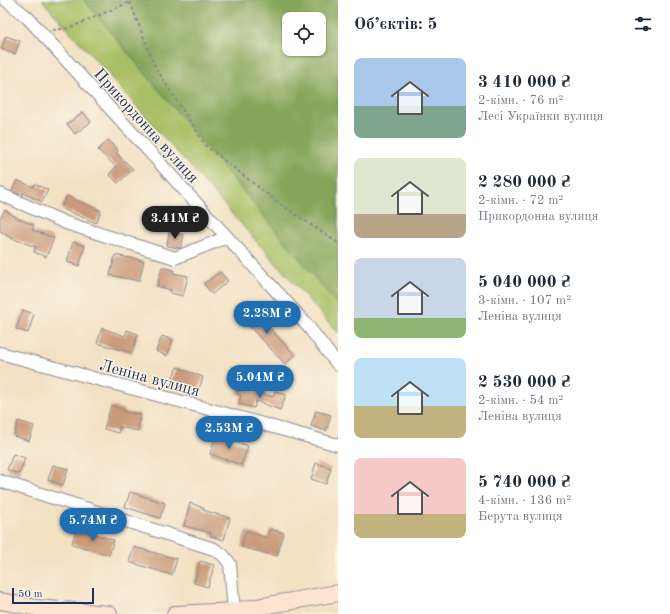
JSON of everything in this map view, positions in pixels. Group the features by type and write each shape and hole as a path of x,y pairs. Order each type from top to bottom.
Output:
{"main road":[{"path":"176,614 234,611 338,593"},
{"path":"0,601 37,608 109,614"}],"street":[{"name":"Прикордонна вулиця","path":"6,0 27,17 40,31 307,325 338,365"},
{"path":"0,194 66,223 175,258 227,237"},
{"name":"Леніна вулиця","path":"0,353 338,445"},
{"path":"0,481 214,549 223,555 230,564 234,611"}],"path":[{"path":"40,31 69,28 130,1 155,67 206,146 276,201 338,243"}],"green space":[{"path":"42,0 338,0 338,333"},
{"path":"84,0 338,0 338,305"}],"building":[{"path":"6,36 20,41 15,54 1,49"},
{"path":"83,112 91,122 75,134 67,124"},
{"path":"108,140 118,151 116,153 133,169 118,183 109,174 116,167 98,150"},
{"path":"17,180 33,187 35,184 48,190 42,202 23,193 22,196 12,191"},
{"path":"67,196 101,211 96,223 61,208"},
{"path":"5,210 19,219 34,225 32,230 54,238 46,257 34,252 36,247 11,238 0,231 0,218"},
{"path":"169,232 184,235 181,247 167,246"},
{"path":"73,242 85,246 79,266 67,262"},
{"path":"115,255 144,261 139,281 110,275"},
{"path":"162,267 174,270 173,273 188,276 183,296 170,293 171,290 157,286"},
{"path":"220,272 228,281 212,294 204,284"},
{"path":"249,306 295,355 285,364 239,315"},
{"path":"23,310 34,314 28,333 16,329"},
{"path":"102,328 125,336 127,330 138,334 132,353 97,343"},
{"path":"162,336 173,340 167,356 156,351"},
{"path":"177,367 203,377 198,392 171,382"},
{"path":"239,387 273,397 275,391 286,395 280,410 256,401 254,408 239,404 241,395 237,394"},
{"path":"111,406 125,410 124,412 140,414 138,431 120,427 118,433 104,429"},
{"path":"316,411 331,415 326,431 311,426"},
{"path":"18,421 34,426 29,441 14,436"},
{"path":"216,435 248,446 241,465 210,454"},
{"path":"13,454 25,458 19,474 7,470"},
{"path":"316,463 331,468 326,484 311,479"},
{"path":"53,465 68,469 63,485 48,480"},
{"path":"130,492 165,503 160,518 125,507"},
{"path":"190,503 204,508 203,510 230,518 224,540 210,536 211,533 184,526"},
{"path":"76,528 114,540 109,555 72,544"},
{"path":"270,529 284,533 277,556 241,547 246,531 267,538"},
{"path":"134,547 177,559 172,575 129,562"},
{"path":"200,561 214,565 208,587 194,583"}]}
